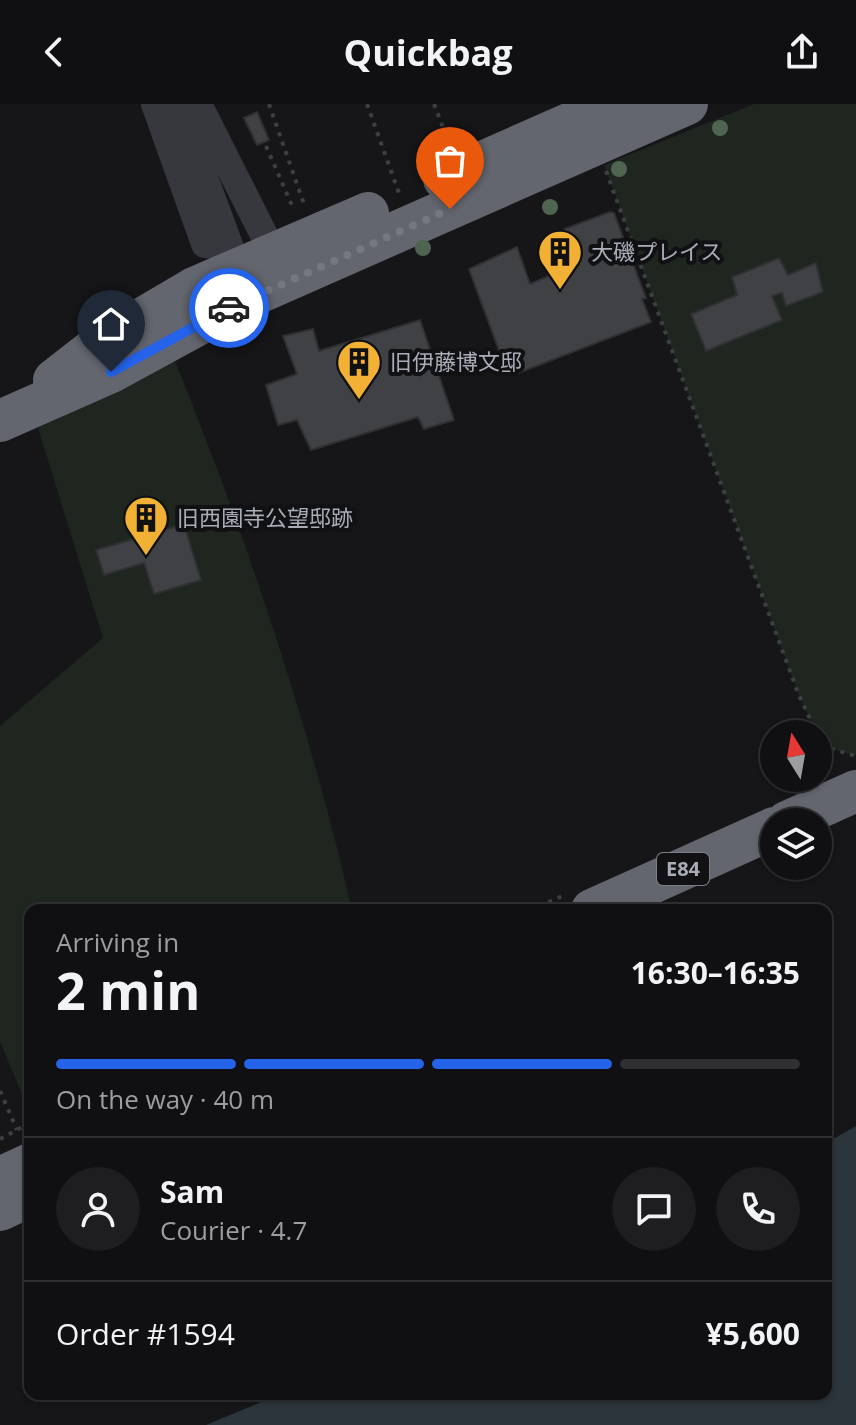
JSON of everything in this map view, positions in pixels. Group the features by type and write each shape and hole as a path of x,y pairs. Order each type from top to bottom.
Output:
{"highway":[{"path":"3,411 104,341 247,266 614,104"},
{"path":"247,266 687,104"},
{"path":"805,808 844,778"},
{"path":"832,832 856,821"},
{"name":"E84","path":"605,904 760,834"},
{"name":"E84","path":"672,904 760,864"},
{"path":"0,1178 24,1147"},
{"path":"0,1210 24,1199"}],"street":[{"path":"155,104 205,244 247,266"},
{"path":"177,104 247,266"},
{"path":"198,104 247,266"}],"path":[{"path":"269,104 309,214"},
{"path":"367,104 401,199"},
{"path":"434,104 459,172"},
{"path":"266,146 281,173 296,215"},
{"path":"604,165 798,693 811,720"},
{"path":"832,749 856,756"},
{"path":"832,761 844,778"},
{"path":"0,1091 24,1147"},
{"path":"0,1139 24,1147"}],"shaded area":[{"path":"754,104 856,104 856,756 832,749 832,720 810,720 798,693 604,165"},
{"path":"175,361 227,496 274,632 316,770 351,904 24,904 24,1099 0,1041 0,726 103,638 38,428"},
{"path":"856,1126 856,1425 206,1425 266,1400 832,1400 832,1140"}],"building":[{"path":"257,112 269,140 257,145 244,118"},
{"name":"大磯プレイス","path":"614,213 646,298 642,299 651,322 513,375 504,351 500,353 469,269 517,247 530,284 547,277 551,267 562,272 578,266 564,229"},
{"path":"779,258 788,275 816,263 823,292 786,306 782,293 772,296 782,320 706,351 691,314 737,295 732,277"},
{"name":"旧伊藤博文邸","path":"420,320 454,420 424,429 418,417 311,450 297,420 278,425 266,385 297,374 283,336 313,329 319,351"},
{"name":"旧西園寺公望邸跡","path":"184,524 201,580 154,594 144,563 104,575 96,550"}],"way so far":[{"path":"229,308 450,209"}],"place":[{"name":"大磯プレイス","path":"560,291"},
{"name":"旧伊藤博文邸","path":"359,401"},
{"name":"旧西園寺公望邸跡","path":"146,557"}],"route":[{"path":"111,372 229,308"}]}
